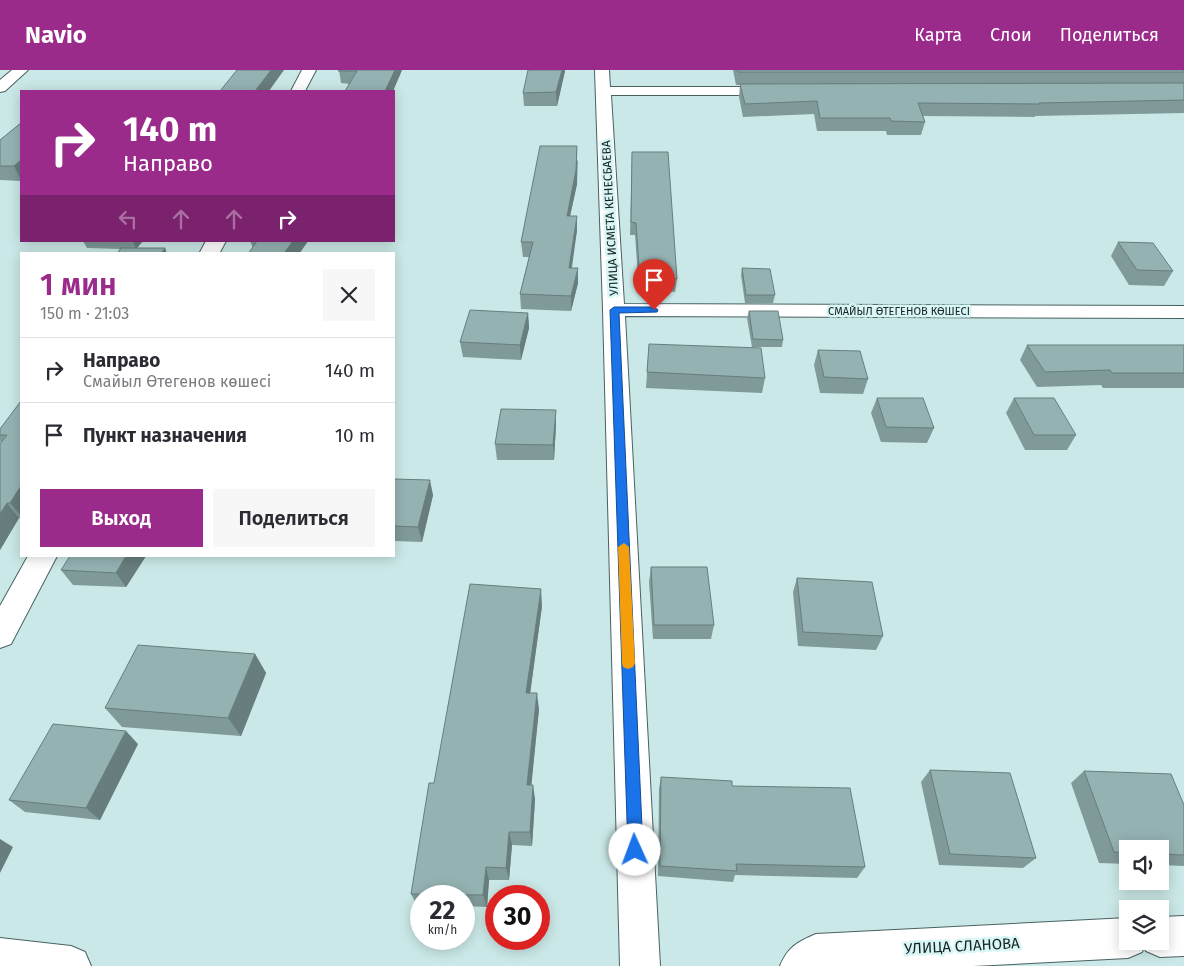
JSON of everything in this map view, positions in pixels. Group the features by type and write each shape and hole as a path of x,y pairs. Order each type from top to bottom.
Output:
{"street":[{"path":"0,88 21,70"},
{"path":"299,90 309,70"},
{"path":"603,80 794,91"},
{"name":"УЛИЦА ИСМЕТА КЕНЕСБАЕВА","path":"603,80 640,966"},
{"name":"СМАЙЫЛ ӨТЕГЕНОВ КӨШЕСІ","path":"614,310 1184,312"},
{"path":"0,635 42,557"},
{"path":"1169,937 1184,936"},
{"name":"УЛИЦА СЛАНОВА","path":"800,966 816,954 1119,938"},
{"path":"0,958 71,966"}],"building":[{"path":"237,70 271,70 256,90 221,90"},
{"path":"395,70 385,90 346,90 357,71 338,71"},
{"path":"528,70 562,70 556,92 523,93"},
{"path":"737,70 1184,70 1184,72 738,72"},
{"path":"1184,83 1184,100 1040,104 918,103 925,122 891,121 890,118 820,118 817,101 745,104 740,84"},
{"path":"20,124 20,161 14,166 0,166 0,140"},
{"path":"540,146 577,146 576,170 567,216 577,216 569,268 578,268 571,296 520,294 533,242 521,242"},
{"path":"632,152 668,152 677,279 670,278 670,282 640,279 636,223 631,222"},
{"path":"256,242 292,242 285,252 249,252"},
{"path":"1118,242 1153,243 1173,271 1137,270"},
{"path":"121,248 165,248 162,252 118,252"},
{"path":"742,268 770,269 775,295 746,295"},
{"path":"470,310 528,313 520,345 460,342"},
{"path":"749,311 778,311 783,340 753,339"},
{"path":"649,344 761,348 765,378 647,372"},
{"path":"1027,345 1184,345 1184,373 1112,373 1110,370 1045,372"},
{"path":"818,350 860,351 868,379 824,377"},
{"path":"877,398 923,398 934,428 886,427"},
{"path":"1014,398 1054,398 1076,435 1034,435"},
{"path":"20,402 20,488 0,514 0,444 7,435 0,435 0,429"},
{"path":"501,409 556,410 553,445 495,444"},
{"path":"395,479 430,480 418,527 395,526"},
{"path":"69,557 125,557 116,573 61,570"},
{"path":"651,567 707,567 714,625 654,625"},
{"path":"797,578 872,582 883,636 803,632"},
{"path":"470,584 541,589 526,693 537,693 527,785 533,785 530,832 509,832 506,868 486,867 483,895 475,895 475,885 412,885 429,783 434,783"},
{"path":"138,645 255,654 228,718 105,708"},
{"path":"53,724 126,731 86,808 9,800"},
{"path":"930,770 1010,773 1036,858 950,854"},
{"path":"1084,771 1171,774 1184,805 1184,855 1169,854 1169,840 1119,840 1119,852 1114,852"},
{"path":"661,777 732,781 732,786 850,788 865,867 736,864 737,871 660,866"}],"slow traffic":[{"path":"624,547 628,663"}],"route":[{"path":"635,850 614,310 654,310"}]}
